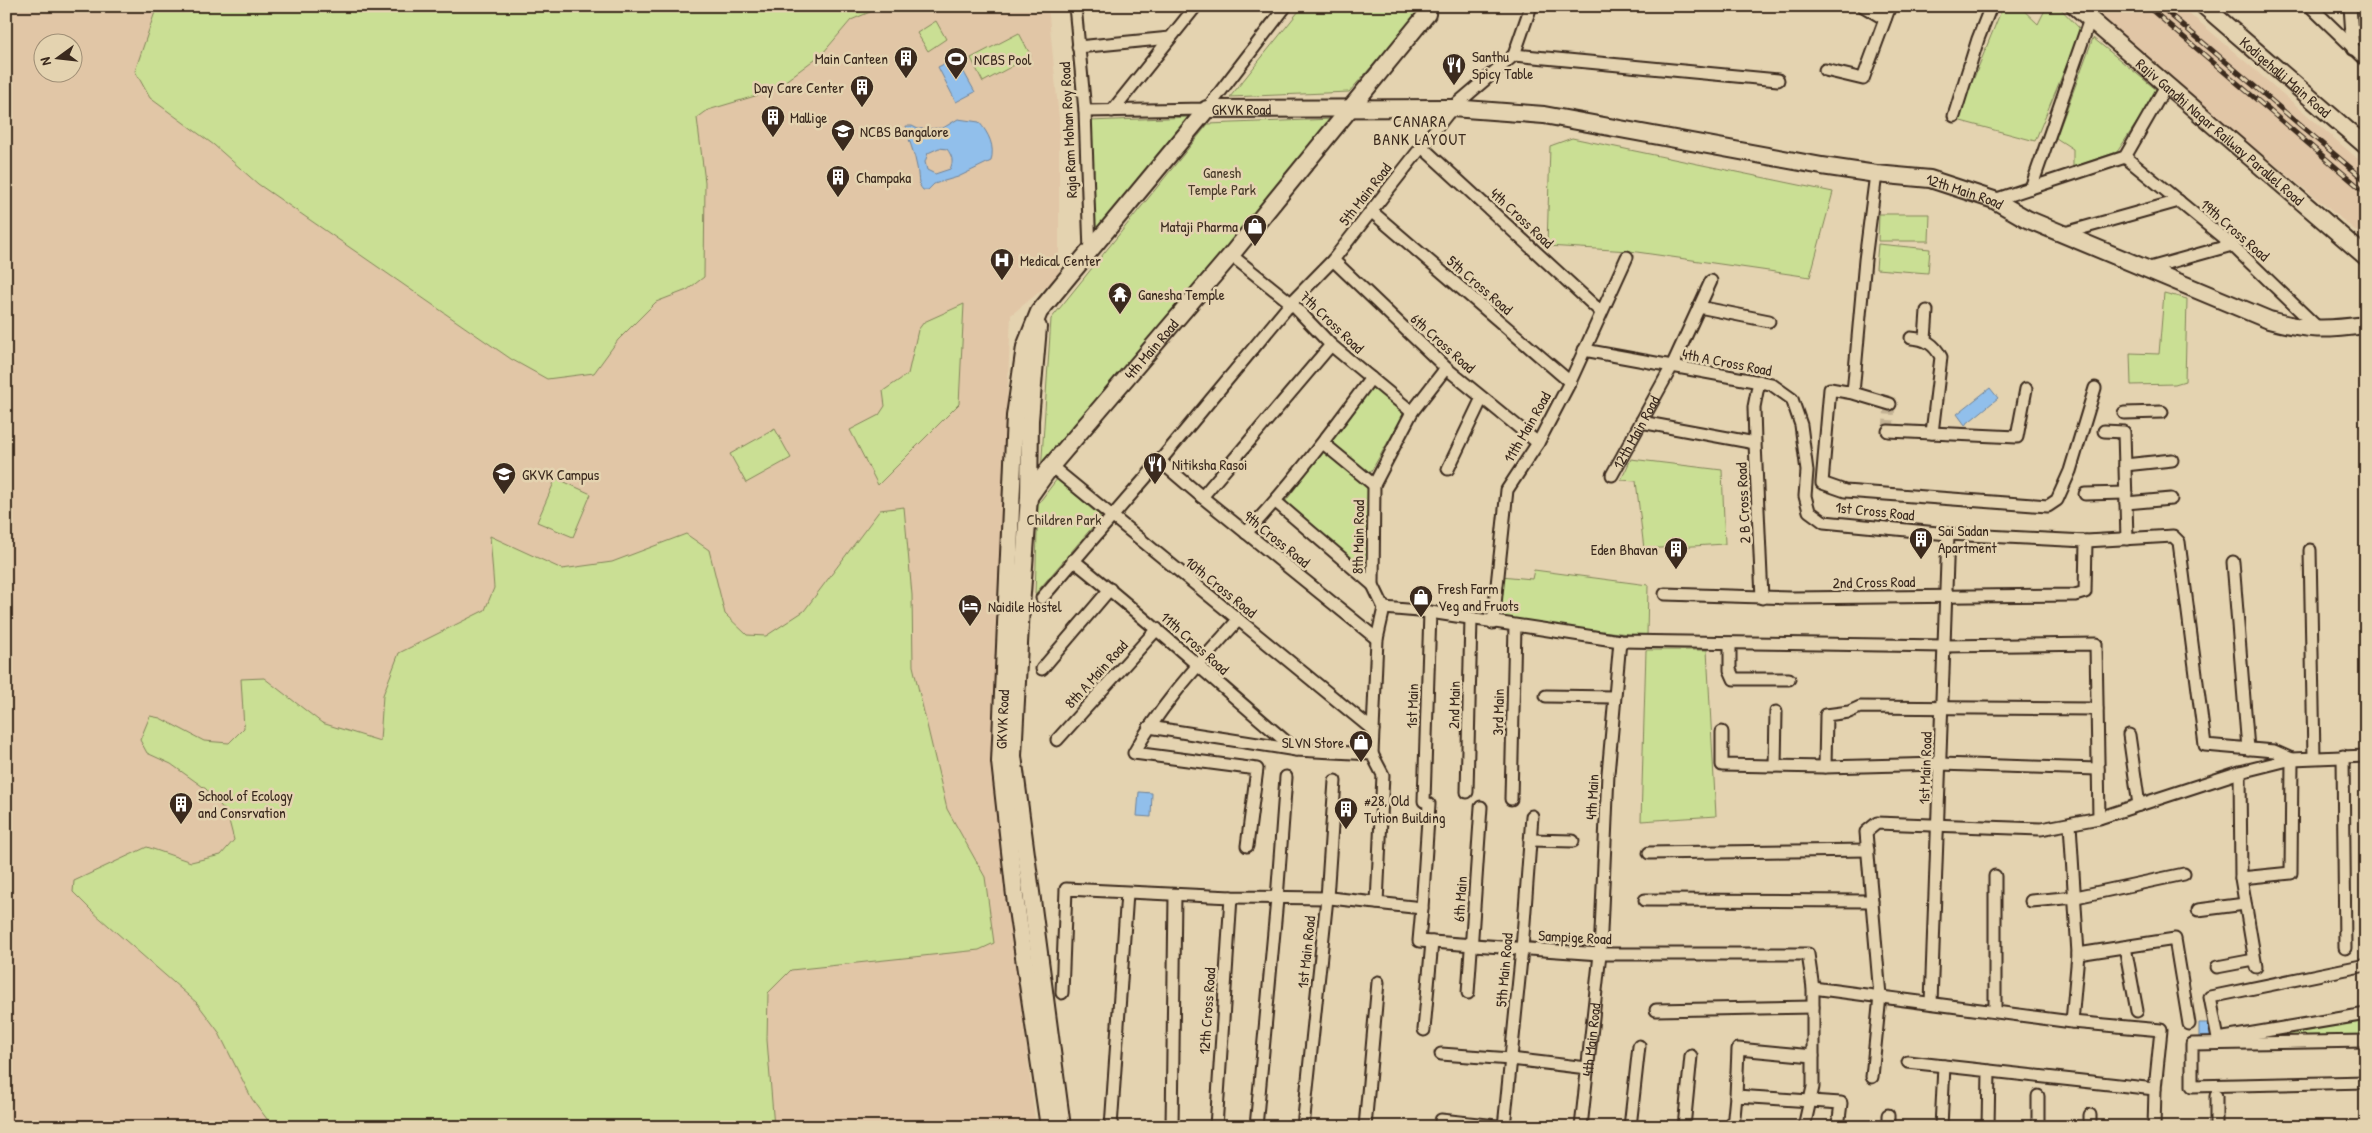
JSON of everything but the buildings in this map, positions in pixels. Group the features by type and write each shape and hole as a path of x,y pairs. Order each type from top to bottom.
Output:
{"main road":[{"path":"1351,107 1427,14 1428,6"},
{"name":"Rajiv Gandhi Nagar Railway Parallel Road","path":"2075,6 2366,257"},
{"name":"Kodigehalli Main Road","path":"2204,6 2220,12 2366,146"},
{"name":"4th Main Road","path":"1029,497 1051,466 1231,255 1351,107"},
{"name":"GKVK Road","path":"1062,1127 1000,762 1015,416 1025,347 1039,312 1207,109 1452,108"},
{"name":"12th Main Road","path":"1452,108 1544,116 1876,174 1930,179 1994,200 2027,219 2061,234 2269,320 2296,327 2320,330 2366,325"},
{"name":"GKVK Road","path":"1039,312 1030,420 1028,517 1020,607 1013,756 1023,895 1049,1127"},
{"path":"1010,516 1028,517"}],"street":[{"name":"Raja Ram Mohan Roy Road","path":"1075,6 1085,111 1090,252"},
{"path":"1112,111 1196,6"},
{"path":"1085,111 1207,109 1286,6"},
{"path":"1531,6 1514,55 1778,80"},
{"path":"1863,6 1885,19"},
{"path":"1825,70 1863,79 1890,6"},
{"path":"1954,116 1978,39 1991,6"},
{"path":"2310,6 2366,60"},
{"path":"2350,6 2353,49"},
{"path":"2031,188 2090,19"},
{"path":"2351,30 2366,30"},
{"path":"1078,47 1170,38"},
{"name":"5th Main Road","path":"1042,598 1291,303 1333,260 1452,108 1514,55"},
{"path":"1994,200 2125,157 2167,84"},
{"name":"4th Cross Road","path":"1422,146 1601,312"},
{"name":"19th Cross Road","path":"2125,157 2232,245 2320,330"},
{"path":"1853,392 1865,260 1876,174"},
{"path":"2061,234 2178,201"},
{"name":"5th Cross Road","path":"1371,211 1570,382"},
{"path":"2146,269 2232,245"},
{"name":"7th Cross Road","path":"1231,255 1291,303 1331,345 1412,412"},
{"name":"11th Main Road","path":"1493,623 1507,490 1538,443 1570,382 1627,257"},
{"name":"6th Cross Road","path":"1333,260 1446,368 1538,443"},
{"name":"12th Main Road","path":"1612,475 1672,366 1711,281"},
{"path":"1699,307 1769,321"},
{"path":"1925,339 1927,311"},
{"path":"1911,338 1925,339 1937,350 1941,357 1932,433"},
{"path":"1202,497 1331,345"},
{"name":"4th A Cross Road","path":"1584,350 1771,384 1792,399 1802,425 1807,470 1805,496"},
{"name":"8th Main Road","path":"1384,608 1373,585 1374,485 1412,412 1446,368"},
{"path":"1246,533 1276,502 1323,443 1370,378"},
{"name":"2 B Cross Road","path":"1759,381 1754,407 1762,598"},
{"path":"1890,404 1853,392 1830,389 1822,483 1845,491 2048,506 2057,500 2070,472 2095,388"},
{"path":"1888,430 2017,437 2026,389"},
{"path":"1448,469 1482,398"},
{"path":"2124,413 2162,412"},
{"path":"1641,422 1755,443"},
{"path":"2104,431 2124,432 2127,540"},
{"path":"1323,443 1374,485"},
{"name":"9th Cross Road","path":"1160,460 1202,497 1377,639"},
{"path":"2125,465 2172,460"},
{"name":"10th Cross Road","path":"1051,466 1374,730"},
{"path":"2085,494 2126,498 2171,499"},
{"name":"1st Cross Road","path":"1805,496 1809,511 1824,522 1948,534 2086,541 2173,536 2179,542 2205,746 2248,749"},
{"path":"1276,502 1373,585"},
{"name":"1st Main Road","path":"1931,1003 1948,534"},
{"name":"2nd Cross Road","path":"1665,594 1762,598 2075,595 2084,592 2086,541"},
{"path":"2310,550 2314,757"},
{"name":"11th Cross Road","path":"1073,560 1110,589 1296,750"},
{"path":"2233,562 2248,749 2274,751 2292,759"},
{"path":"1042,670 1110,589"},
{"path":"1377,903 1383,774 1372,754 1377,639 1384,608 1430,612 1620,641 1944,646 2096,644 2099,818"},
{"name":"1st Main","path":"1422,908 1427,802 1430,612"},
{"name":"2nd Main","path":"1467,792 1471,618"},
{"path":"1238,620 1197,666 1149,727 1134,752 1257,769 1247,846"},
{"name":"3rd Main","path":"1512,799 1515,626"},
{"name":"8th A Main Road","path":"1057,740 1156,629"},
{"name":"4th Main","path":"1600,954 1608,774 1620,641"},
{"path":"1730,643 1730,670 1734,678 1789,679"},
{"path":"1546,696 1614,697"},
{"path":"1825,767 1826,714 1849,712 1860,708 2097,709"},
{"path":"1775,766 1776,712"},
{"path":"1149,727 1296,750 1372,754"},
{"path":"1722,732 1722,765 1825,767 1940,764 2098,769"},
{"path":"2129,735 2139,805"},
{"path":"2343,756 2345,948"},
{"path":"1872,1077 1880,996 1866,832 1877,823 2042,829 2099,818 2240,772 2292,759 2366,756"},
{"path":"2241,878 2291,873 2292,759"},
{"path":"2217,967 2255,963 2241,878 2240,772"},
{"path":"1256,1127 1278,899 1286,777"},
{"name":"1st Main Road","path":"1303,1127 1327,898 1335,781"},
{"name":"6th Main","path":"1468,993 1481,807"},
{"name":"5th Main Road","path":"1505,1127 1522,949 1532,816"},
{"path":"2070,824 2076,897 2078,954 2072,1022"},
{"path":"1530,840 1573,841"},
{"path":"1649,853 1868,850"},
{"path":"2031,901 2076,897 2184,874"},
{"path":"1994,1010 1995,876"},
{"path":"1062,994 1066,889 1278,899 1327,898 1422,908 1419,941 1432,942 1424,1030"},
{"path":"1111,1127 1127,893"},
{"path":"1172,1127 1175,895"},
{"name":"12th Cross Road","path":"1216,1127 1231,897"},
{"path":"1645,900 1872,901"},
{"path":"2198,910 2245,904"},
{"path":"2078,954 2175,939 2190,1024"},
{"name":"Sampige Road","path":"1432,942 1600,954 1808,954 1813,988"},
{"path":"2125,947 2138,1010"},
{"name":"4th Main Road","path":"1581,1127 1600,954"},
{"path":"2366,965 2210,997 2218,1039 2366,1014"},
{"path":"1365,1127 1378,982"},
{"path":"1804,1127 1813,1087 1813,988 1994,1010 2072,1022 2161,1030 2155,1090 2154,1127"},
{"path":"1656,1010 1813,1007"},
{"path":"2366,1040 2192,1044 2192,1086 2366,1082"},
{"path":"1630,1127 1639,1046"},
{"path":"1732,1127 1736,1096 1738,1049 1813,1056"},
{"path":"1441,1054 1511,1059 1587,1068"},
{"path":"1684,1127 1691,1056"},
{"path":"1908,1062 2155,1090"},
{"path":"1941,1127 1944,1066"},
{"path":"1988,1127 1989,1071"},
{"path":"1736,1096 1840,1103 1838,1127"},
{"path":"2038,1096 2038,1127"},
{"path":"2216,1096 2216,1127"},
{"path":"1442,1120 1505,1127"}],"shaded area":[{"name":"GKVK Campus","path":"6,6 1048,6 1059,119 1059,276 1011,315 991,753 1036,1127 6,1127"},
{"path":"2086,6 2181,6 2366,166 2366,239 2188,94"}],"green space":[{"path":"157,6 884,6 851,20 823,53 772,91 708,110 697,118 705,182 704,277 687,290 656,302 618,340 594,373 547,379 511,359 258,184 214,145 150,98 135,71"},
{"path":"1303,6 1415,6 1419,13 1349,92 1230,97"},
{"path":"2003,6 2019,6 2038,24 2047,6 2058,6 2081,30 2035,141 1957,120"},
{"path":"936,21 946,39 928,51 917,33"},
{"path":"1019,33 1031,56 983,82 971,58"},
{"path":"2093,38 2158,91 2117,152 2073,167 2073,149 2056,138"},
{"path":"1192,117 1098,233 1091,234 1089,121"},
{"name":"Ganesh Temple Park","path":"1333,119 1041,472 1051,319 1208,124"},
{"path":"1572,138 1833,192 1810,277 1630,251 1547,246 1550,146"},
{"path":"1879,214 1930,214 1929,241 1878,241"},
{"path":"1878,244 1930,249 1928,273 1876,269"},
{"path":"2164,293 2187,299 2185,381 2175,384 2131,385 2130,353 2159,354"},
{"path":"964,304 959,404 878,485 850,430 879,415 885,406 883,391 908,374 918,330 924,322"},
{"path":"1371,385 1405,412 1369,475 1367,572 1285,502"},
{"path":"775,429 791,458 746,483 730,454"},
{"path":"1631,459 1722,470 1725,544 1644,549 1636,481 1621,480"},
{"path":"556,478 591,494 573,537 537,522"},
{"name":"Children Park","path":"1057,479 1101,517 1035,594 1038,504"},
{"path":"904,507 912,595 913,666 947,809 985,877 994,943 979,950 791,970 768,993 767,1040 774,1127 273,1127 252,1099 218,1031 197,1003 93,912 73,892 74,881 147,847 191,862 221,855 234,840 227,813 206,789 171,764 147,753 140,740 150,716 160,718 204,741 229,743 244,728 241,679 264,678 322,723 380,741 383,695 399,653 485,610 494,588 490,536 562,569 612,562 686,534 709,550 725,614 747,635 766,636 804,611 880,510"},
{"path":"1534,570 1648,585 1647,636 1499,620 1501,576 1532,579"},
{"path":"1646,650 1707,650 1716,816 1641,821"},
{"path":"2366,1016 2366,1037 2217,1041"}],"water":[{"name":"NCBS Pool","path":"956,58 975,92 956,102 938,67"},
{"path":"958,119 979,122 990,140 992,150 991,161 958,177 934,184 928,190 923,190 919,182 916,162 906,126 918,129 943,128","holes":["939,148 947,149 952,159 950,169 935,174 927,170 925,162 928,153"]},
{"path":"1990,388 1998,398 1965,425 1957,414"},
{"path":"1139,792 1152,793 1151,817 1137,816"},
{"path":"2199,1023 2212,1023 2211,1042 2199,1042"}],"tunnel":[{"path":"1888,431 1890,404"}],"railway":[{"path":"2147,6 2366,193"},
{"path":"2160,6 2366,181"}],"place":[{"name":"Main Canteen","path":"906,79"},
{"name":"NCBS Pool","path":"956,80"},
{"name":"Santhu Spicy Table","path":"1454,86"},
{"name":"Day Care Center","path":"862,108"},
{"name":"Mallige","path":"773,138"},
{"name":"NCBS Bangalore","path":"843,152"},
{"name":"Champaka","path":"838,198"},
{"name":"Mataji Pharma","path":"1255,247"},
{"name":"Medical Center","path":"1002,281"},
{"name":"Ganesha Temple","path":"1120,315"},
{"name":"Nitiksha Rasoi","path":"1155,485"},
{"name":"GKVK Campus","path":"504,495"},
{"name":"Sai Sadan Apartment","path":"1921,560"},
{"name":"Eden Bhavan","path":"1676,570"},
{"name":"Fresh Farm Veg and Fruots","path":"1421,618"},
{"name":"Naidile Hostel","path":"970,627"},
{"name":"SLVN Store","path":"1361,763"},
{"name":"School of Ecology and Consrvation","path":"181,825"},
{"name":"#28, Old Tution Building","path":"1346,830"}],"district":[{"name":"CANARA BANK LAYOUT","path":"1420,130"}]}
